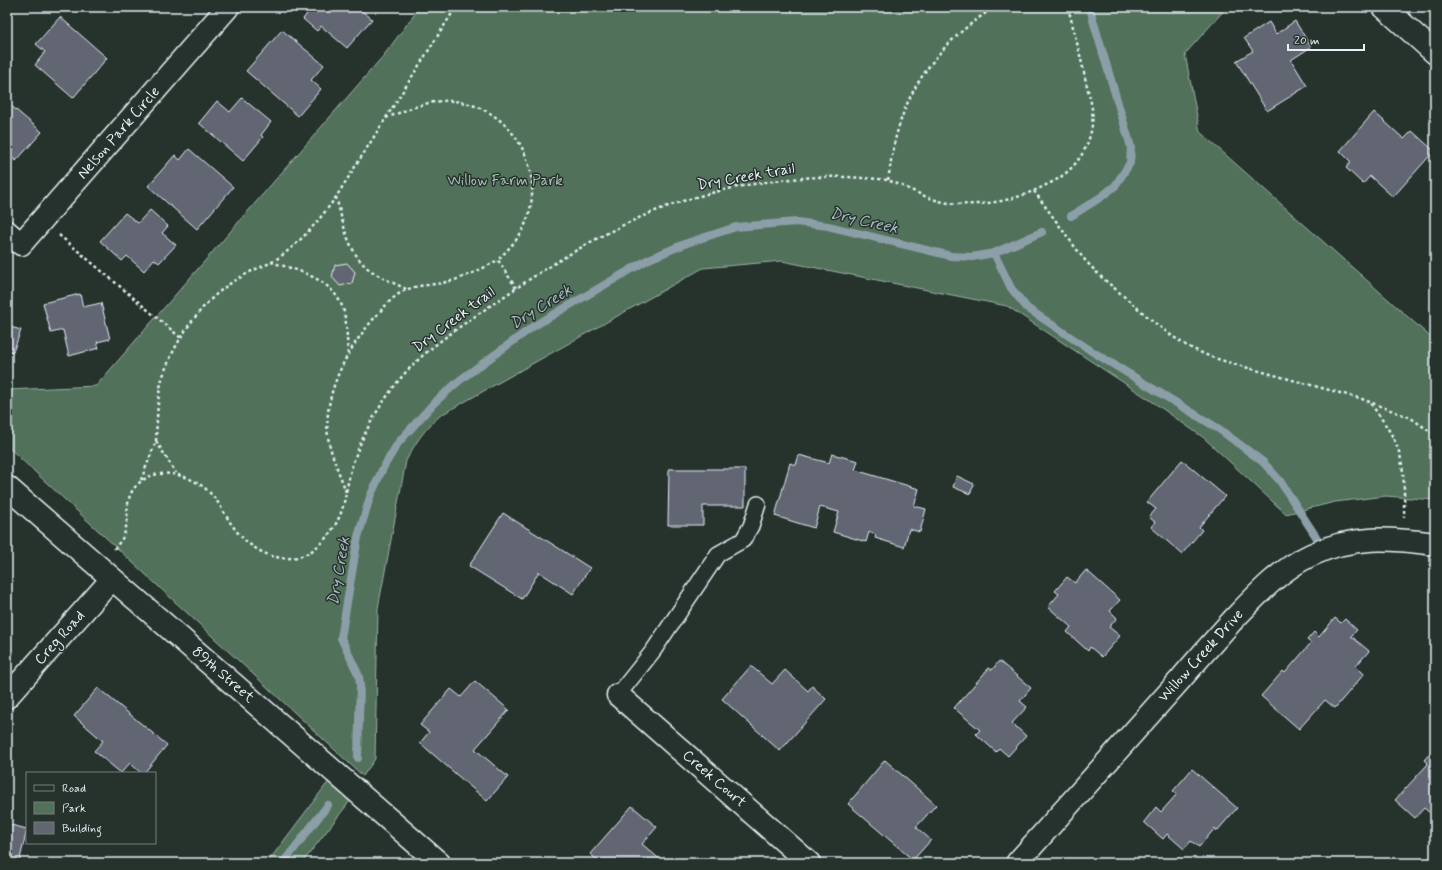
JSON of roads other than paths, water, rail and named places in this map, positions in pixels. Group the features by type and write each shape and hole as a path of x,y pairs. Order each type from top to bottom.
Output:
{"street":[{"name":"Nelson Park Circle","path":"7,232 21,244 228,7"},
{"path":"1384,7 1435,53"},
{"name":"89th Street","path":"7,487 439,863"},
{"name":"Willow Creek Drive","path":"1017,863 1215,640 1267,585 1280,574 1291,566 1310,556 1343,544 1362,540 1384,538 1435,544"},
{"name":"Creg Road","path":"7,697 106,574"},
{"name":"Creek Court","path":"618,695 809,863"}],"lane":[{"path":"618,695 653,651 718,554 742,540 751,526 758,504"}],"waterway":[{"name":"Dry Creek","path":"1071,216 1101,197 1115,186 1130,163 1131,147 1090,7"},
{"name":"Dry Creek","path":"358,758 359,676 341,638 358,537 370,497 383,468 398,443 434,403 460,380 534,326 649,259 687,243 736,227 796,222 828,226 951,256 972,257 994,253 1042,232"},
{"path":"994,253 1011,288 1027,308 1093,352 1219,429 1263,462 1280,481 1324,549"},
{"name":"Dry Creek","path":"283,863 328,805"}],"park label":[{"name":"Willow Farm Park","path":"505,181"}]}
